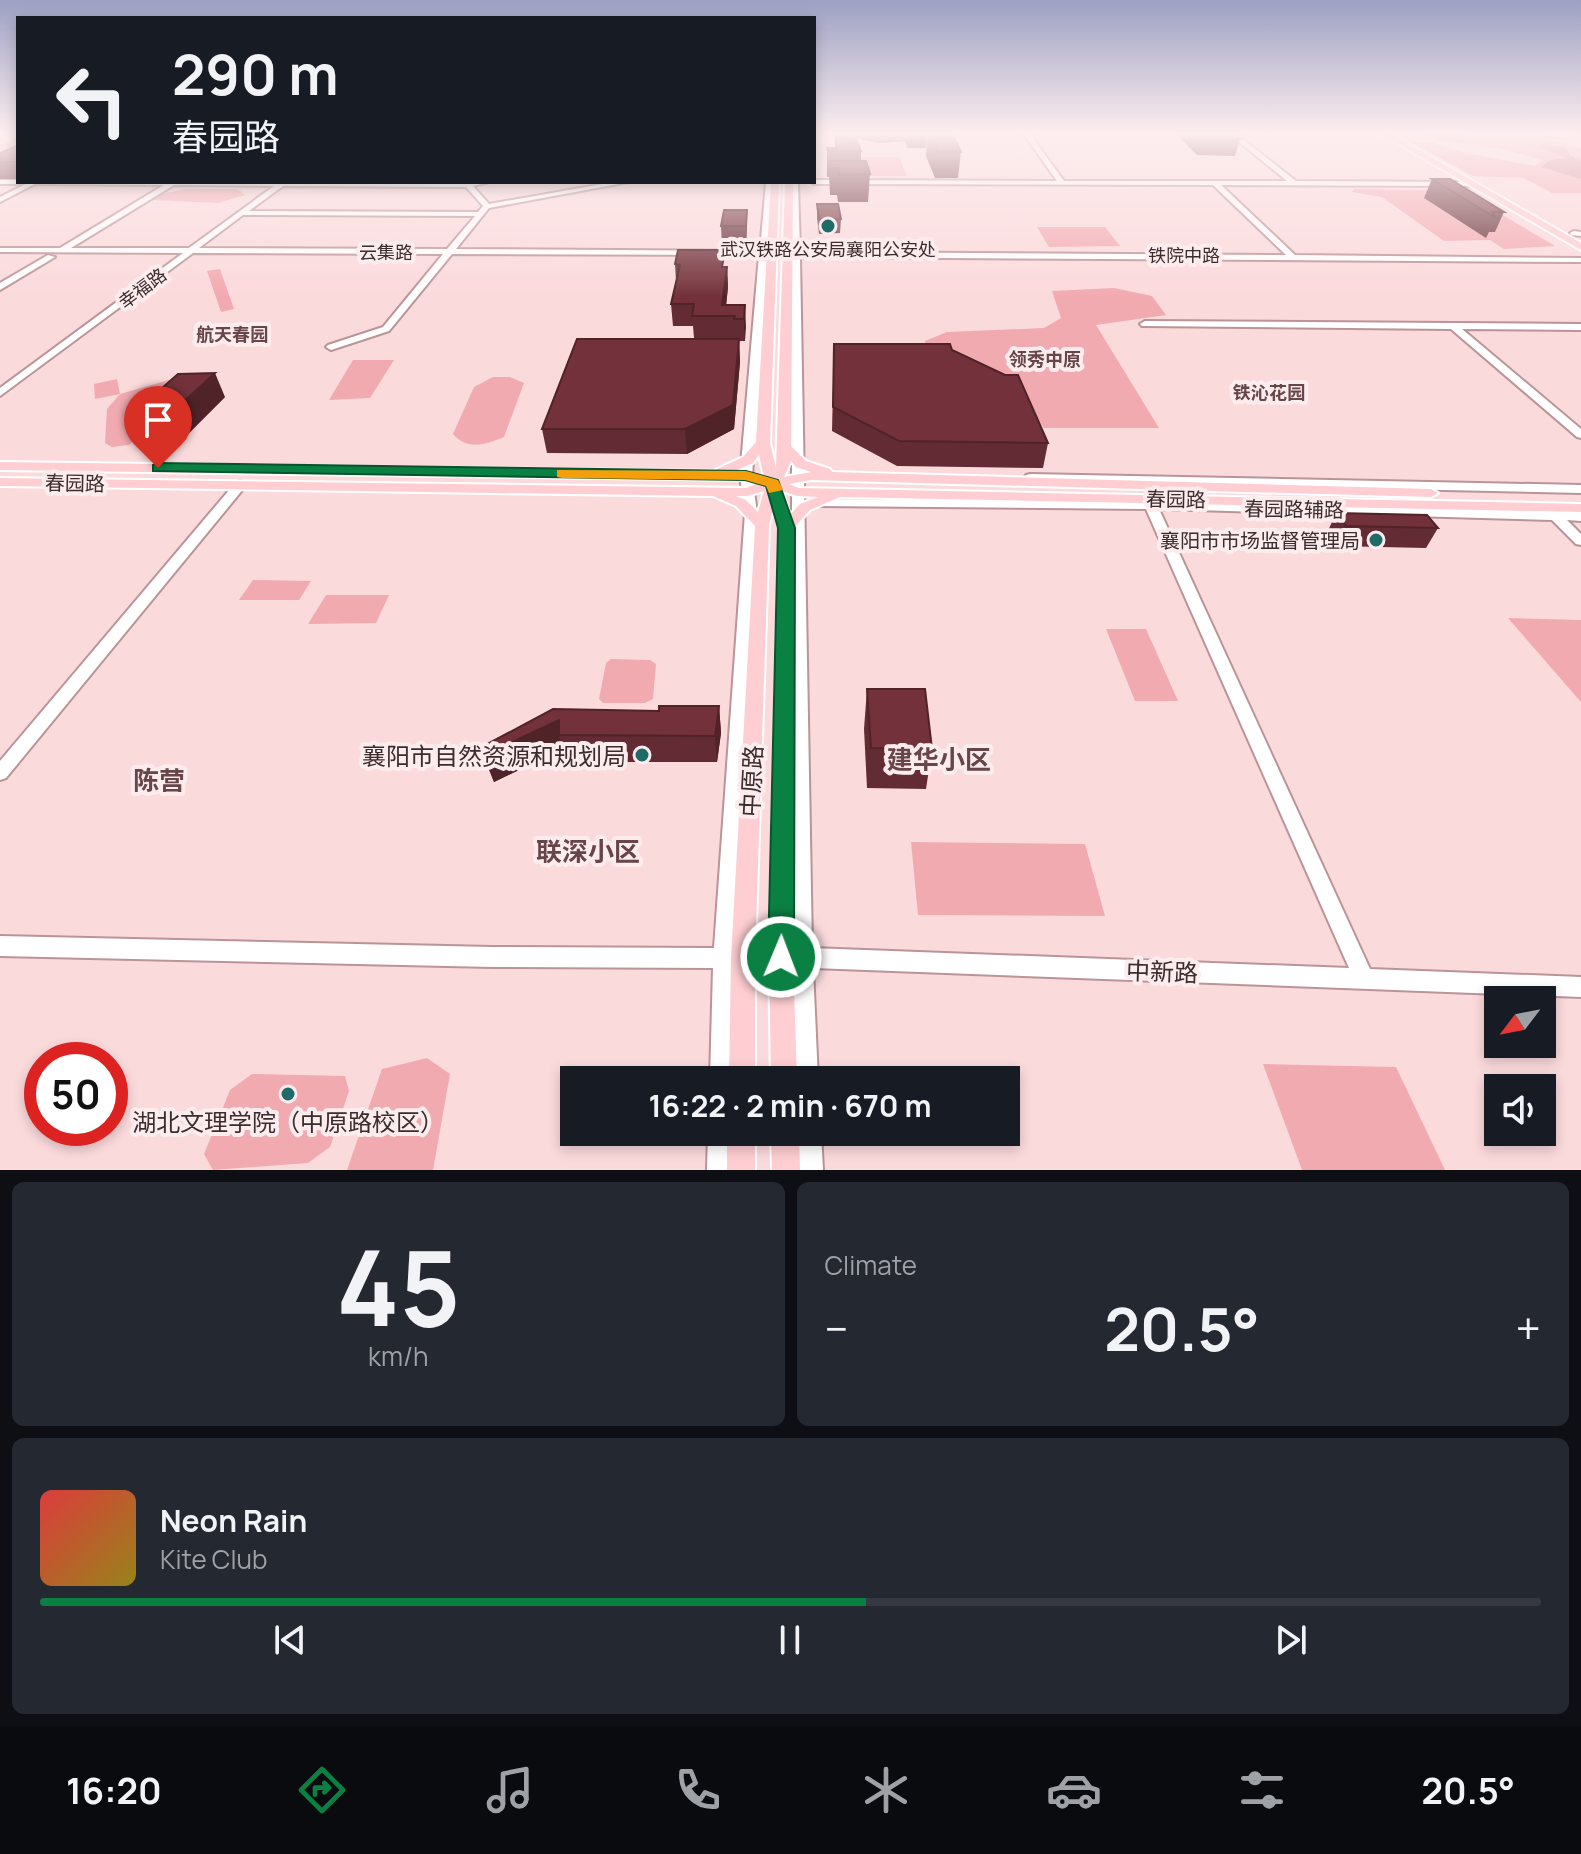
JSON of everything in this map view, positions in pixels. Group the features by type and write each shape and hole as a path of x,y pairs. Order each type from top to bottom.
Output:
{"main road":[{"name":"中原路","path":"741,1066 734,957 756,519 790,453 775,188"},
{"name":"中原路","path":"785,1066 792,958 786,528 763,443 788,188"},
{"path":"1477,188 1581,247"},
{"path":"1495,188 1579,235"},
{"path":"747,468 763,443"},
{"path":"790,453 818,471 858,480"},
{"name":"春园路","path":"0,466 714,475 747,468 773,483"},
{"name":"春园路","path":"0,482 747,492 773,483 858,480 1581,497"},
{"name":"春园路","path":"797,484 839,492 1149,502 1550,511 1581,508"},
{"path":"711,491 741,503 756,519"},
{"path":"786,528 799,513 839,492"},
{"path":"741,1146 741,1170"},
{"path":"785,1146 786,1170"}],"street":[{"path":"0,200 24,188"},
{"path":"62,250 166,188"},
{"name":"幸福路","path":"0,393 273,188"},
{"name":"幸福路","path":"0,385 273,188"},
{"path":"470,188 487,206"},
{"path":"331,347 355,342 386,329 487,206 594,188"},
{"path":"770,188 780,254"},
{"path":"756,519 747,492 747,468 780,254 794,188"},
{"path":"1220,188 1291,256"},
{"path":"242,213 481,214"},
{"name":"云集路","path":"0,250 780,254"},
{"name":"铁院中路","path":"780,254 1581,260"},
{"path":"0,287 51,257"},
{"path":"1145,324 1581,327"},
{"path":"1453,326 1581,435"},
{"path":"790,453 799,513 792,958 805,1066"},
{"name":"春园路辅路","path":"818,471 888,476 1581,489"},
{"path":"0,773 240,485"},
{"path":"816,502 1149,502 1364,979"},
{"path":"1550,511 1581,517"},
{"path":"1550,511 1581,541"},
{"name":"中新路","path":"0,946 492,957 792,958 1581,987"},
{"path":"722,1066 734,957"},
{"path":"719,1170 720,1146"},
{"path":"810,1146 811,1170"}],"shaded area":[{"path":"1542,188 1581,188 1581,193 1552,193"},
{"path":"185,189 238,189 245,195 218,203 154,200 162,194"},
{"path":"1354,189 1462,191 1555,246 1504,249 1490,240 1444,241 1382,197 1352,192"},
{"path":"1037,227 1105,227 1120,246 1049,247"},
{"path":"220,269 234,309 221,312 207,271"},
{"path":"1114,288 1152,296 1166,315 1096,325 1159,428 1044,428 1031,412 928,358 925,341 947,332 1044,328 1061,318 1052,291"},
{"path":"353,360 394,360 370,398 329,400"},
{"path":"179,377 177,402 129,445 112,447 105,443 107,409 120,394"},
{"path":"493,377 510,377 524,383 504,437 484,444 464,443 453,434 474,387"},
{"path":"117,379 120,394 95,399 94,384"},
{"path":"253,580 311,581 299,600 239,600"},
{"path":"326,595 389,595 376,623 308,624"},
{"path":"1508,618 1581,620 1581,702"},
{"path":"1106,629 1146,629 1178,701 1135,701"},
{"path":"611,659 650,660 656,664 653,699 645,703 603,703 599,699 606,663"},
{"path":"911,842 1085,844 1105,916 918,915"},
{"path":"427,1058 450,1074 433,1170 347,1170 382,1069"},
{"path":"1263,1064 1396,1067 1445,1170 1302,1170"},
{"path":"252,1074 345,1076 349,1091 330,1147 308,1163 213,1170 204,1154 230,1090"}],"building":[{"path":"1446,188 1464,188 1504,212 1492,212 1496,218"},
{"path":"817,204 838,204 841,219 819,219"},
{"path":"724,210 747,210 746,226 721,226"},
{"path":"678,250 725,250 722,267 727,267 722,305 745,305 744,319 734,319 735,316 692,316 694,304 671,304 680,265 675,264"},
{"path":"577,339 739,339 733,405 685,429 542,429"},
{"path":"834,344 950,344 952,350 1005,375 1018,375 1048,443 899,441 833,407"},
{"path":"215,373 166,418 128,418 178,374"},
{"path":"1336,513 1427,515 1438,528 1346,526"},
{"path":"867,689 925,689 932,749 871,748"},
{"path":"659,706 719,706 715,736 559,735 559,720 484,755 480,748 553,709 659,711"}],"slow traffic":[{"path":"562,473 746,476 773,483 775,490"}],"place":[{"name":"武汉铁路公安局襄阳公安处","path":"828,226"},
{"name":"襄阳市市场监督管理局","path":"1376,540"},
{"name":"襄阳市自然资源和规划局","path":"642,755"},
{"name":"湖北文理学院（中原路校区）","path":"288,1094"}],"district":[{"name":"航天春园","path":"232,334"},
{"name":"领秀中原","path":"1045,359"},
{"name":"铁沁花园","path":"1269,392"},
{"name":"建华小区","path":"939,759"},
{"name":"陈营","path":"159,780"},
{"name":"联深小区","path":"588,851"}],"route":[{"path":"158,468 746,476 773,483 786,528 781,957"}]}
